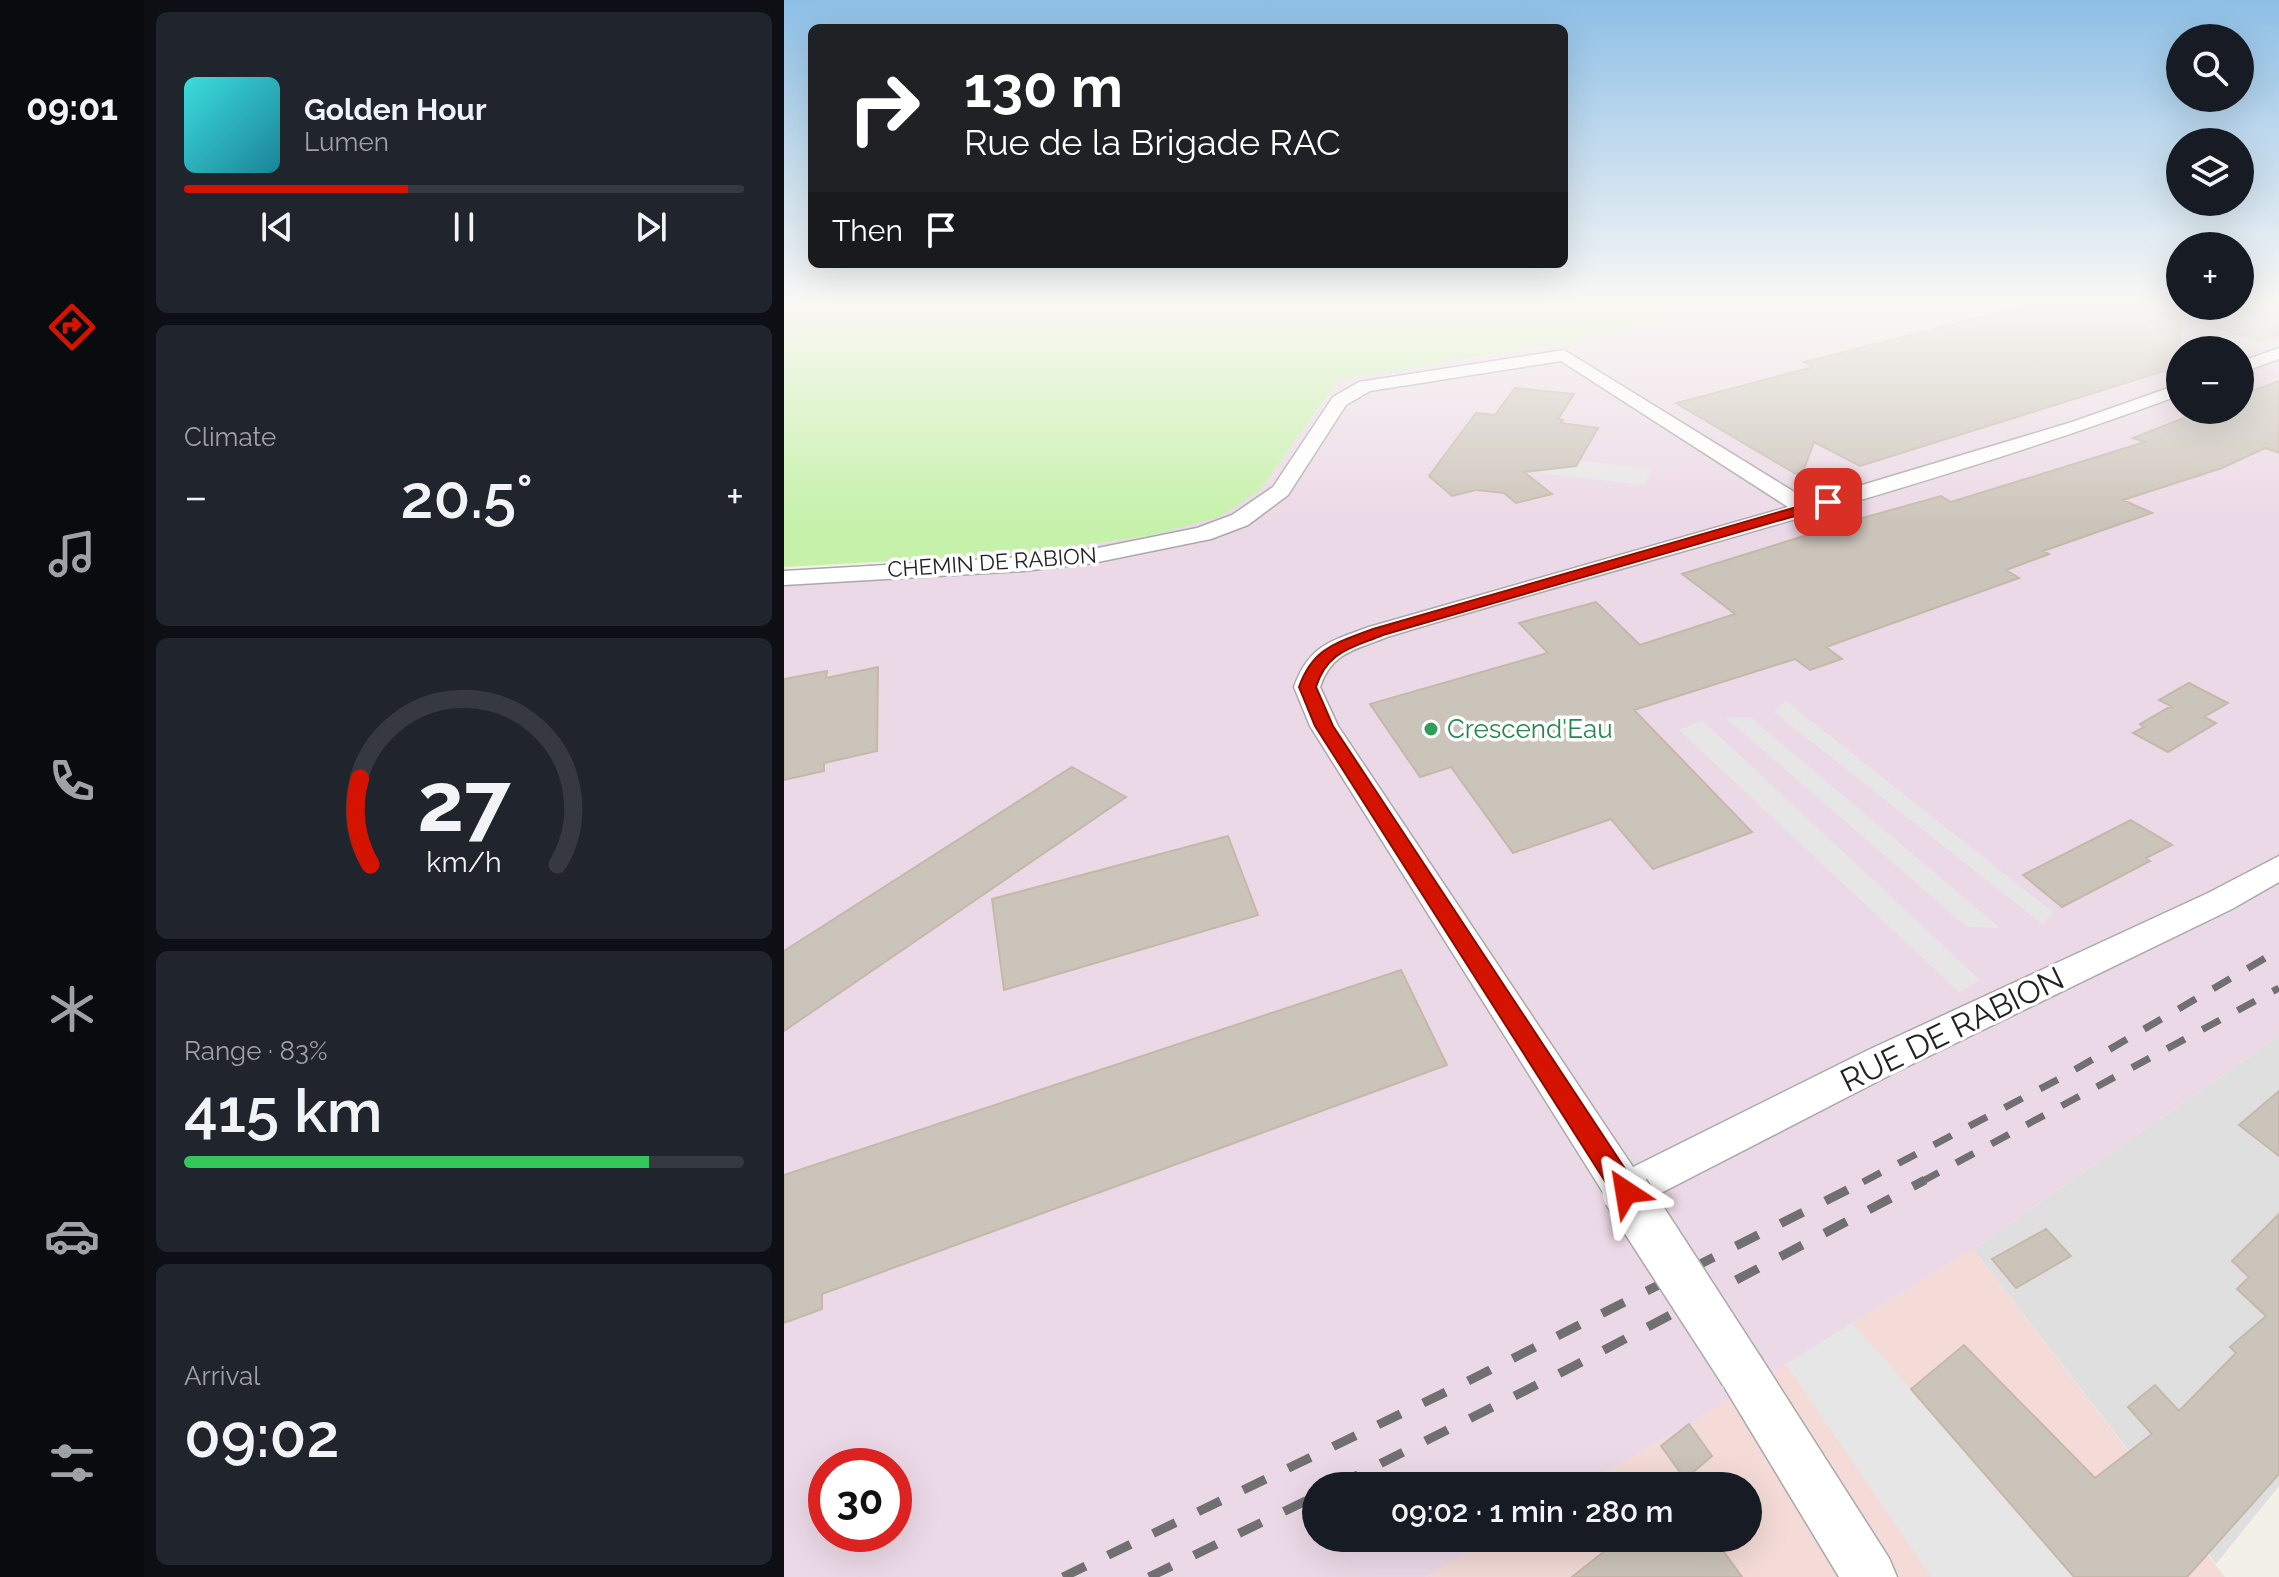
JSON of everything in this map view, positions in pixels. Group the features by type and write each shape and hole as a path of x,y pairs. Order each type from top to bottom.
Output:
{"street":[{"name":"CHEMIN DE RABION","path":"784,578 1023,564 1093,556 1203,534 1240,520 1281,491 1339,401 1365,386 1425,377"},
{"name":"CHEMIN DE RABION","path":"1598,377 1806,509"},
{"path":"1870,1577 1743,1373 1324,726 1307,687 1313,670 1329,651 1378,632 1806,509 2079,426 2166,394"},
{"name":"RUE DE RABION","path":"1626,1192 1880,1062 2220,901 2279,867"}],"shaded area":[{"path":"1358,377 2166,377 2166,424 2254,424 2254,377 2279,377 2279,1036 1973,1249 1606,1472 1302,1472 1302,1552 1468,1552 1425,1577 784,1577 784,571 1020,554 1148,536 1260,490 1338,380"},
{"path":"1550,457 1651,469 1644,485 1540,473"},
{"path":"1786,701 2054,913 2042,924 1774,712"},
{"path":"1750,717 2000,928 1967,927 1726,718"},
{"path":"1702,720 1980,980 1959,992 1679,730"},
{"path":"2279,1036 2279,1486 2216,1564 1973,1249"},
{"path":"1973,1249 2225,1577 1425,1577 1468,1552 1762,1552 1762,1472 1606,1472"},
{"path":"1852,1323 2078,1577 1931,1577 1786,1364"}],"green space":[{"path":"784,377 1358,377 1338,380 1260,490 1219,517 1148,536 1020,554 784,567"}],"building":[{"path":"1776,377 2146,377 1860,466 1814,442 1801,477 1676,403"},
{"path":"2279,381 2279,453 2265,448 2222,468 2123,500 2152,513 2043,551 2049,554 2006,570 2019,578 1826,647 1842,659 1810,670 1795,659 1634,710 1752,832 1653,869 1611,819 1513,853 1451,767 1420,777 1370,704 1548,653 1519,623 1596,602 1640,645 1735,614 1682,574 1941,496 1951,502 2145,442 2133,438 2168,424 2254,424 2254,390"},
{"path":"1515,388 1574,394 1558,419 1563,420 1561,423 1598,428 1576,466 1524,472 1552,494 1516,503 1504,493 1476,490 1452,496 1429,476 1476,413 1495,415"},
{"path":"878,667 877,751 824,763 824,771 784,780 784,679 827,671 826,678"},
{"path":"2189,683 2228,703 2204,717 2216,723 2168,752 2133,733 2144,727 2140,724 2171,706 2159,700"},
{"path":"1072,767 1126,797 784,1031 784,951"},
{"path":"2131,820 2172,845 2146,858 2150,861 2062,907 2023,875"},
{"path":"1228,836 1258,915 1004,990 992,899"},
{"path":"1401,970 1447,1065 822,1294 822,1309 784,1323 784,1175"},
{"path":"2279,1091 2279,1156 2239,1125"},
{"path":"2279,1214 2279,1474 2187,1577 2074,1577 1911,1389 1964,1345 2095,1478 2152,1434 2128,1407 2155,1385 2179,1411 2236,1353 2230,1347 2266,1316 2237,1289 2249,1277 2232,1261"},
{"path":"2046,1229 2071,1256 2016,1288 1992,1259"},
{"path":"1689,1424 1712,1456 1693,1472 1680,1472 1661,1446"},
{"path":"1603,1552 1724,1552 1742,1577 1572,1577"}],"railway":[{"path":"1863,1182 2059,1079 2279,950"},
{"path":"1921,1182 2279,988"},
{"path":"1063,1577 1450,1390 1867,1180"},
{"path":"1364,1472 1574,1366 1925,1180"},
{"path":"1149,1577 1302,1503"}],"place":[{"name":"Crescend'Eau","path":"1431,729"}],"route":[{"path":"1626,1192 1324,726 1307,687 1313,670 1329,651 1378,632 1828,502"}]}
